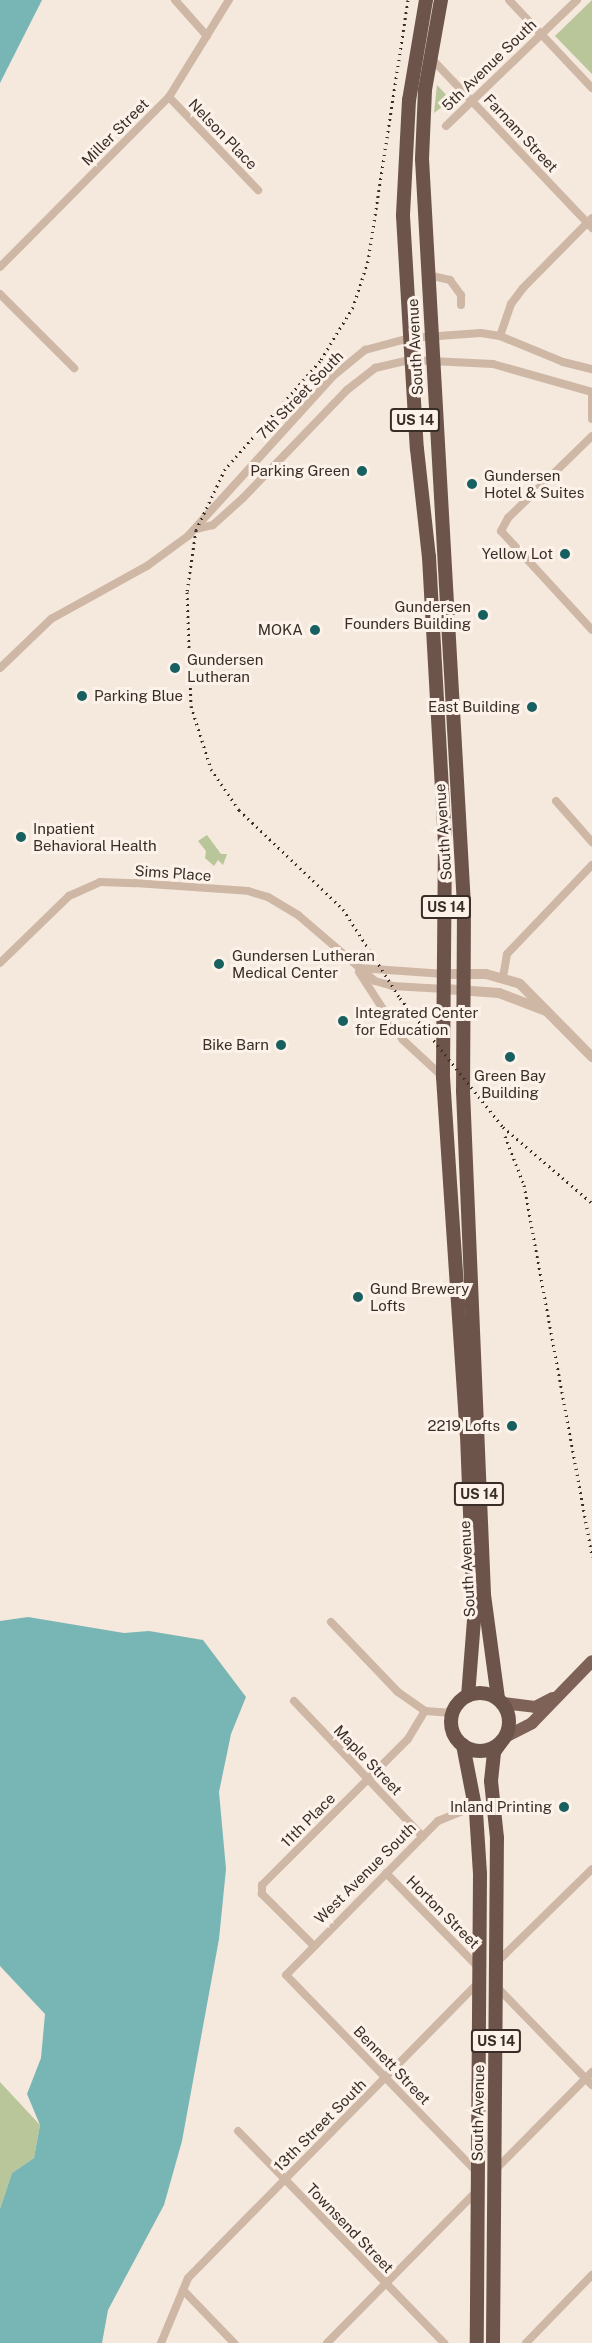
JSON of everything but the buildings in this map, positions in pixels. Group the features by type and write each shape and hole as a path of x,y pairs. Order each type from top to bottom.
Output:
{"highway":[{"name":"South Avenue","path":"426,0 409,100 404,158 403,216 411,360 431,588 445,841 446,974 443,1077 467,1435 474,1620 468,1696"},
{"name":"South Avenue","path":"441,0 430,57 422,159 462,870 463,1101 483,1594 501,1701 509,1720 503,1739 494,1752 491,1781 497,1839 493,2343"},
{"path":"453,1713 468,1696 481,1693 501,1701"},
{"name":"South Avenue","path":"453,1713 452,1728 463,1745 475,1806 480,1974 477,2343"},
{"path":"463,1745 485,1750 503,1739"}],"main road":[{"path":"503,1739 532,1724 560,1694 590,1668"},
{"path":"501,1701 535,1707 560,1694"}],"street":[{"path":"175,0 207,36"},
{"name":"Miller Street","path":"0,267 169,97 229,0"},
{"path":"509,0 592,88"},
{"name":"5th Avenue South","path":"446,126 577,0"},
{"name":"Farnam Street","path":"430,57 590,223"},
{"name":"Nelson Place","path":"169,97 258,190"},
{"path":"500,336 511,304 523,288 590,223"},
{"path":"428,275 450,280 461,295 461,305"},
{"path":"0,294 74,368"},
{"name":"7th Street South","path":"0,668 51,620 147,566 196,530 348,361 387,342 410,338 500,336 592,369"},
{"name":"7th Street South","path":"196,530 213,525 243,498 361,377 389,363 432,360 493,364 592,395"},
{"path":"592,395 592,419"},
{"path":"592,436 504,522 501,531 504,538 592,630"},
{"path":"556,801 592,842"},
{"path":"503,977 507,954 592,865"},
{"name":"Sims Place","path":"0,963 69,896 89,884 107,882 248,891 268,897 297,915 375,981 392,986 445,989"},
{"name":"Sims Place","path":"351,963 403,1040 443,1077"},
{"name":"Sims Place","path":"359,968 446,974"},
{"path":"446,974 464,973 503,977 520,984 592,1057"},
{"path":"445,989 464,988 499,993 549,1012"},
{"path":"331,1622 398,1692 425,1711 453,1713"},
{"name":"Maple Street","path":"294,1701 423,1837"},
{"name":"11th Place","path":"314,1946 262,1894 262,1885 408,1739 425,1711"},
{"name":"West Avenue South","path":"286,1976 447,1815 475,1806"},
{"name":"Horton Street","path":"386,1874 480,1974"},
{"path":"495,1964 590,1874"},
{"name":"13th Street South","path":"161,2343 188,2278 386,2078 480,1974"},
{"name":"Bennett Street","path":"286,1976 478,2173"},
{"path":"493,2172 590,2079 496,1986"},
{"name":"Townsend Street","path":"238,2131 444,2343"},
{"path":"327,2343 478,2190"},
{"path":"526,2343 592,2275"},
{"path":"183,2290 234,2343"}],"green space":[{"path":"592,0 592,74 555,36"},
{"path":"437,85 451,100 434,113"},
{"path":"207,835 221,854 227,854 223,865 218,860 214,866 205,858 206,851 198,841"},
{"path":"0,2082 40,2125 34,2158 12,2173 0,2209"}],"water":[{"path":"0,0 42,0 0,83"},
{"path":"28,1617 124,1633 149,1631 203,1640 246,1697 231,1734 219,1792 226,1869 219,1939 182,2141 164,2205 108,2310 102,2343 0,2343 0,2209 12,2173 34,2158 40,2125 27,2094 41,2058 45,2014 0,1966 0,1621"}],"railway":[{"path":"408,0 368,261 353,307 320,361 225,469 196,530 187,592 191,706 211,769 239,810 343,909 400,998 503,1127 592,1203"},
{"path":"505,1136 524,1185 592,1557"}],"place":[{"name":"Parking Green","path":"362,471"},
{"name":"Gundersen Hotel & Suites","path":"472,484"},
{"name":"Yellow Lot","path":"565,554"},
{"name":"Gundersen Founders Building","path":"483,615"},
{"name":"MOKA","path":"315,630"},
{"name":"Gundersen Lutheran","path":"175,668"},
{"name":"Parking Blue","path":"82,696"},
{"name":"East Building","path":"532,707"},
{"name":"Inpatient Behavioral Health","path":"21,837"},
{"name":"Gundersen Lutheran Medical Center","path":"219,964"},
{"name":"Integrated Center for Education","path":"343,1021"},
{"name":"Bike Barn","path":"281,1045"},
{"name":"Green Bay Building","path":"510,1057"},
{"name":"Gund Brewery Lofts","path":"358,1297"},
{"name":"2219 Lofts","path":"512,1426"},
{"name":"Inland Printing","path":"564,1807"}]}
